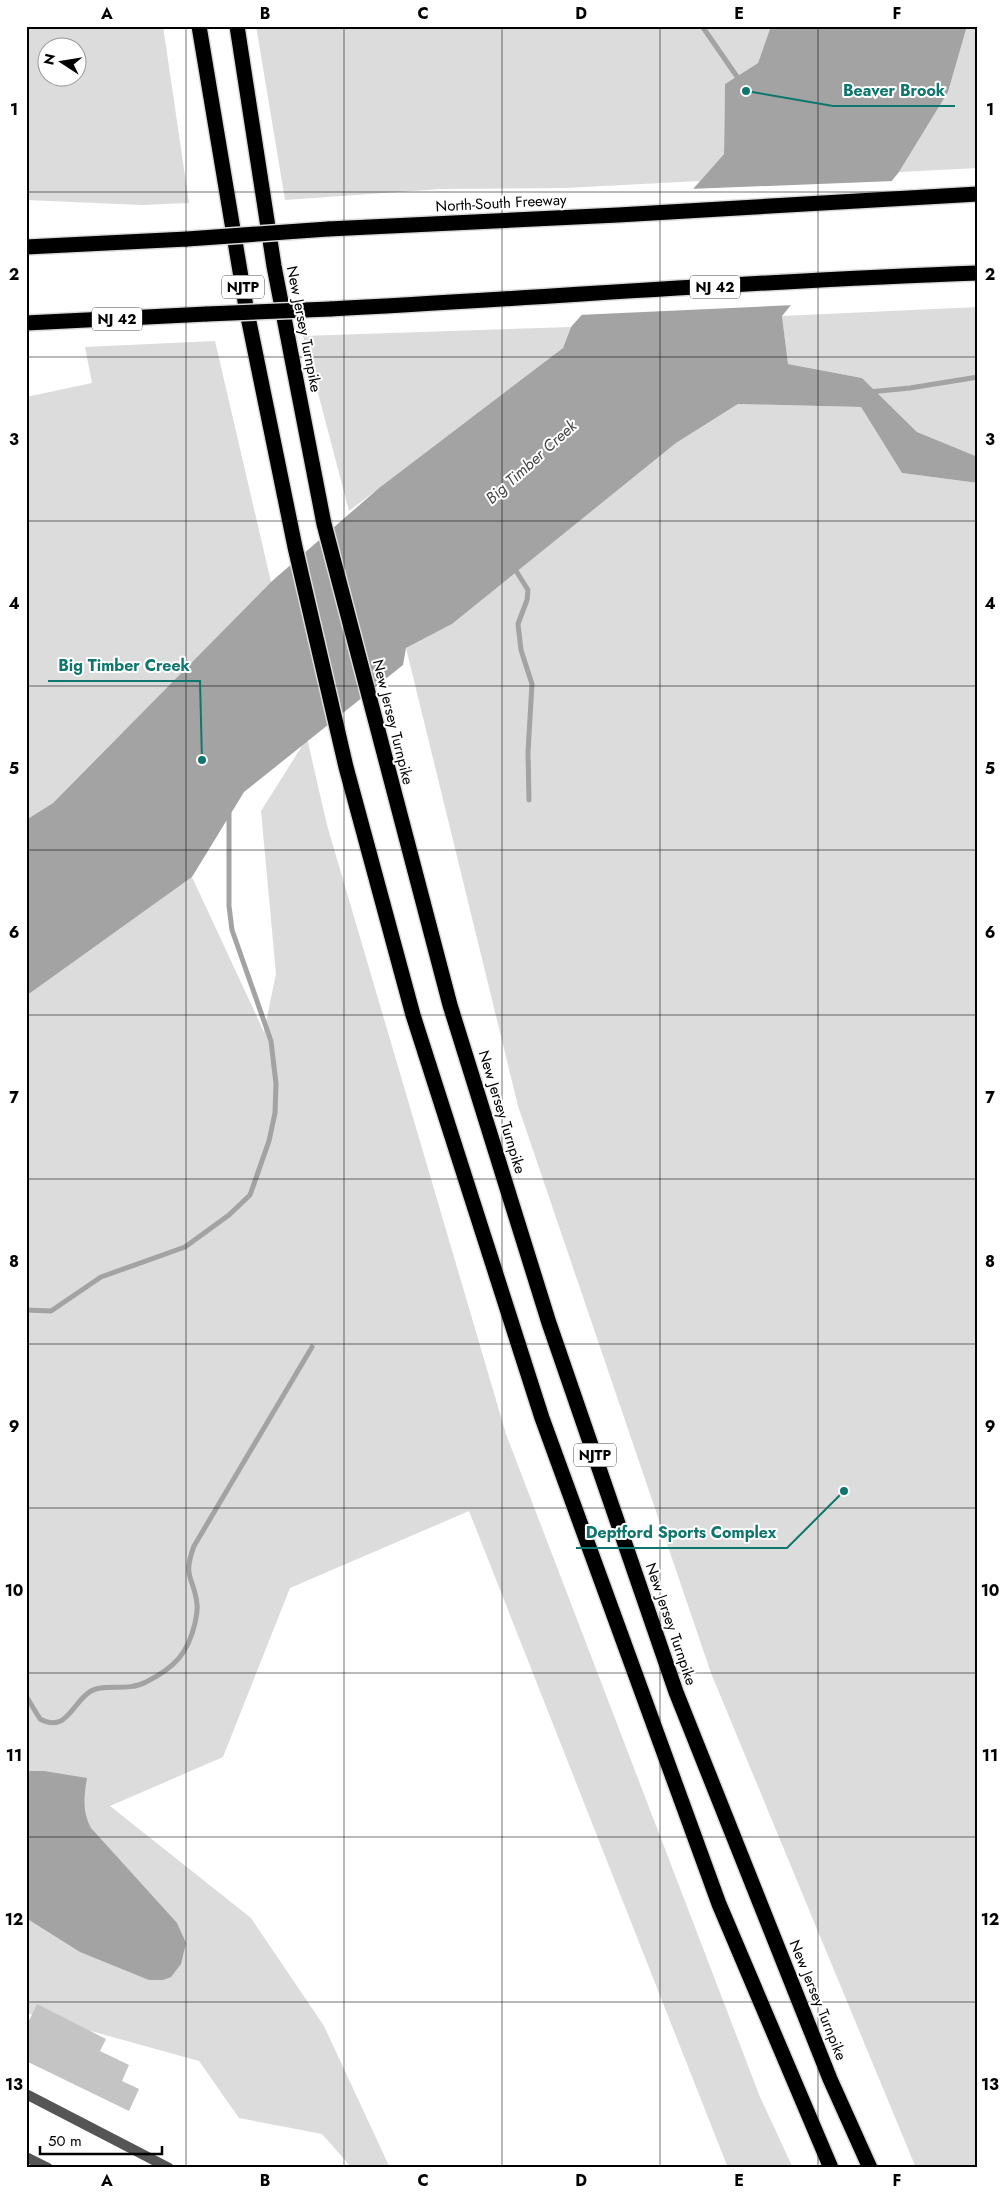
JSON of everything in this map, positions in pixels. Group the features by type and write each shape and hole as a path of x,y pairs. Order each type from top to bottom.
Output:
{"highway":[{"name":"NJTP","path":"199,26 246,307 295,547 346,767 413,1015 542,1418 718,1904 831,2168"},
{"name":"New Jersey Turnpike","path":"237,26 274,266 324,524 450,1005 562,1360 676,1692 830,2079 870,2168"},
{"name":"North-South Freeway","path":"26,247 978,194"},
{"path":"26,238 126,242"},
{"name":"NJ 42","path":"26,323 558,297 873,276 978,273"}],"street":[{"path":"26,2094 169,2168"},
{"path":"26,2157 48,2168"}],"shaded area":[{"path":"26,26 163,26 189,203 142,205 26,200"},
{"path":"256,26 771,26 758,63 725,84 724,154 700,181 565,188 441,189 285,200"},
{"path":"967,26 978,26 978,168 899,172 948,92"},
{"path":"978,307 978,457 917,432 862,378 788,364 782,316"},
{"path":"571,327 563,348 349,511 303,336"},
{"path":"215,341 271,582 53,803 26,820 26,397 92,383 85,347"},
{"path":"738,404 861,407 902,473 978,483 978,2168 916,2168 711,1673 518,1106 406,648 452,624 676,443"},
{"path":"307,738 327,825 506,1434 760,2097 793,2168 728,2168 469,1511 290,1588 223,1757 110,1806 251,1918 324,2026 390,2168 352,2168 322,2134 239,2118 199,2061 26,2013 26,996 192,877 264,1032 276,974 261,811"}],"water":[{"path":"771,26 967,26 948,92 899,172 782,316 788,364 862,378 917,432 978,457 978,483 902,473 861,407 738,404 676,443 452,624 406,648 403,665 244,792 192,877 26,996 26,820 53,803 271,582 379,488 563,348 571,327 724,154 725,84 758,63"},
{"path":"26,1771 44,1771 87,1778 84,1803 86,1816 91,1828 177,1923 186,1943 181,1964 171,1977 163,1980 149,1980 80,1952 26,1918"}],"pier":[{"path":"894,181 794,305 578,315 689,189"}],"building":[{"path":"37,2004 106,2039 100,2051 129,2065 122,2081 139,2089 129,2111 26,2061 26,2027"}],"waterway":[{"path":"702,26 740,81"},
{"path":"869,392 910,388 978,377"},
{"path":"513,566 528,590 527,600 518,624 521,650 532,684 528,752 529,800"},
{"path":"26,1310 51,1311 101,1277 185,1247 229,1215 250,1195 269,1141 275,1113 276,1084 271,1041 232,930 229,906 229,809"},
{"path":"26,1696 40,1719 49,1723 57,1722 69,1714 91,1691 139,1685 156,1677 172,1665 184,1652 192,1634 197,1614 196,1595 189,1571 194,1546 312,1347"}],"place":[{"name":"Beaver Brook","path":"746,91"},
{"name":"Big Timber Creek","path":"202,760"},
{"name":"Deptford Sports Complex","path":"844,1491"}]}
